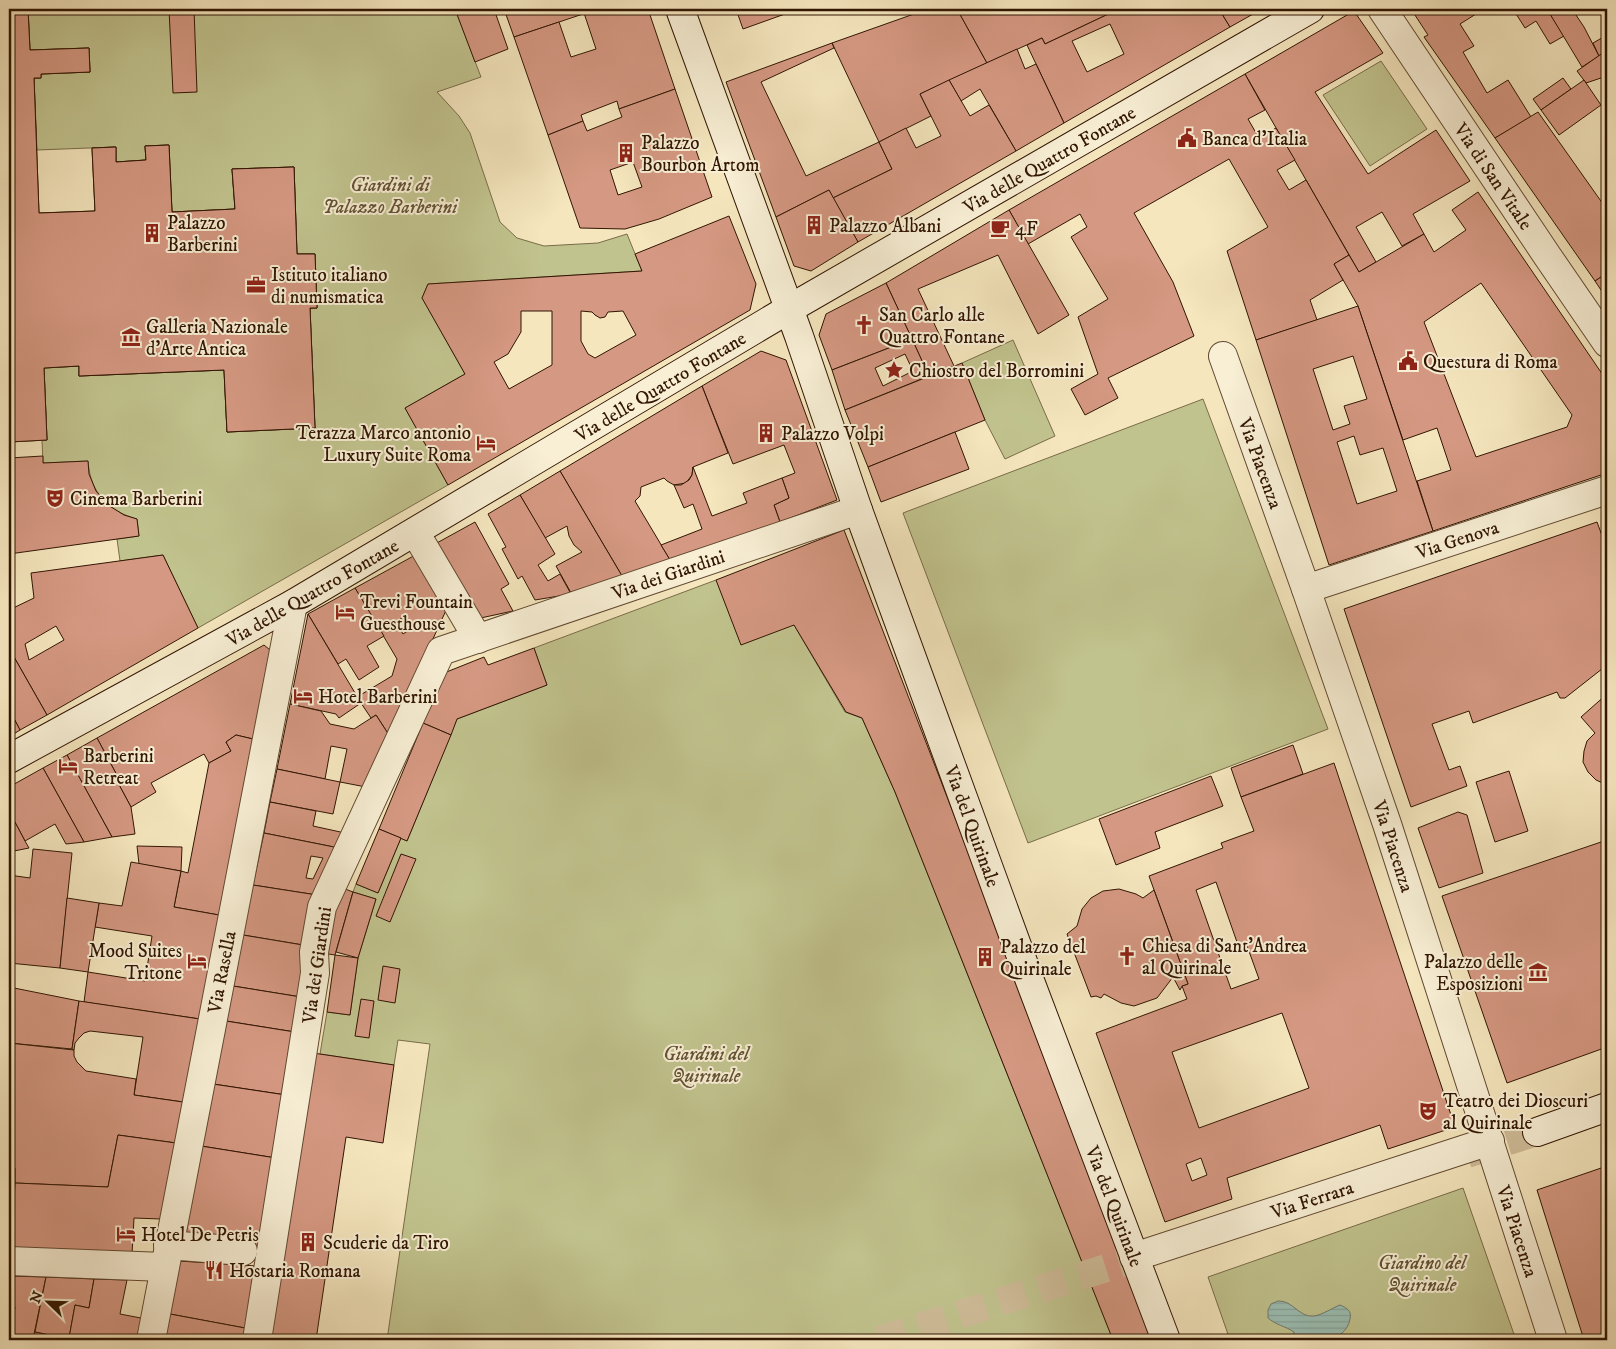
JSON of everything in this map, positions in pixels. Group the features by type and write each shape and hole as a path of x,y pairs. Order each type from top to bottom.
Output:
{"street":[{"name":"Via del Quirinale","path":"680,9 789,309 858,510 1026,972 1166,1340"},
{"name":"Via delle Quattro Fontane","path":"9,759 293,604 789,309 1310,9"},
{"name":"Via di San Vitale","path":"1382,9 1607,343"},
{"name":"Via Piacenza","path":"1223,356 1390,833 1553,1340"},
{"name":"Via Genova","path":"1306,589 1607,490"},
{"name":"Via dei Giardini","path":"257,1340 315,974 314,952 322,907 441,651 858,510"},
{"path":"415,532 478,639"},
{"name":"Via Rasella","path":"151,1340 293,604"},
{"path":"1538,1132 1607,1107"},
{"name":"Via Ferrara","path":"1134,1257 1490,1141"},
{"path":"9,1261 166,1256 243,1251"}],"green space":[{"name":"Giardini di Palazzo Barberini","path":"28,9 455,9 481,77 437,92 459,116 470,133 500,222 517,238 544,246 598,243 627,234 642,271 428,284 422,298 465,374 405,408 448,485 198,628 163,555 120,561 117,539 139,536 137,519 117,511 102,499 92,482 88,461 43,463 42,440 47,440 44,368 79,366 79,376 224,370 227,432 315,428 310,308 317,308 315,254 297,254 294,167 232,169 235,209 172,212 168,145 145,146 146,160 116,162 115,147 37,150 34,78 41,78 41,74 90,72 89,48 30,50"},
{"path":"1381,61 1427,129 1370,166 1323,95"},
{"path":"1013,340 1055,436 1005,459 985,420 962,363"},
{"path":"1203,399 1328,729 1028,843 903,513"},
{"name":"Giardini del Quirinale","path":"716,580 794,625 845,712 862,718 895,792 1113,1340 387,1340 430,1044 398,1040 394,1065 320,1054 327,1012 350,1015 358,958 376,899 353,892 356,884 378,893 401,838 407,841 457,719 547,685 534,648"},
{"name":"Giardino del Quirinale","path":"1463,1188 1516,1340 1230,1340 1208,1277"}],"water":[{"path":"1278,1301 1288,1303 1309,1316 1320,1314 1340,1305 1348,1310 1350,1319 1342,1333 1335,1337 1319,1340 1293,1340 1294,1332 1268,1318 1268,1310 1271,1304"}],"building":[{"name":"Palazzo Barberini","path":"9,9 28,9 30,50 89,48 90,72 41,74 41,78 34,78 39,213 95,211 92,148 116,147 116,162 146,160 145,146 169,145 172,212 235,209 232,169 294,167 297,254 315,254 317,308 310,308 315,428 227,432 224,370 79,376 79,366 44,368 47,440 9,442","holes":["90,306 91,334 57,335 56,307"]},
{"name":"Palazzo Barberini","path":"9,9 28,9 30,50 89,48 90,72 41,74 41,78 34,78 39,213 95,211 92,148 116,147 116,162 146,160 145,146 169,145 172,212 235,209 232,169 294,167 297,254 315,254 317,308 310,308 315,428 227,432 224,370 79,376 79,366 44,368 47,440 9,442"},
{"path":"169,9 194,9 197,92 173,93"},
{"path":"455,9 494,9 508,49 475,62"},
{"path":"504,9 598,9 514,37"},
{"path":"598,9 648,9 675,89 619,109 617,101 581,115 583,121 548,135 514,37 559,22 571,57 596,49 584,13"},
{"path":"736,9 799,9 743,29"},
{"path":"928,9 957,9 987,63 920,94 931,116 879,142 832,43"},
{"path":"957,9 1119,9 1045,44 1042,38 987,63"},
{"path":"1119,9 1219,9 1230,27 1064,123 1027,45 1042,38 1045,44","holes":["1110,24 1124,54 1087,72 1072,41"]},
{"path":"1219,9 1262,9 1230,27"},
{"path":"1411,9 1484,9 1460,24 1474,46 1463,52 1487,93 1508,80 1531,117 1495,138 1424,37 1428,35"},
{"path":"1513,9 1547,9 1564,36 1550,44 1536,21 1525,28"},
{"path":"1547,9 1572,9 1599,56 1582,67"},
{"path":"1354,11 1383,53 1315,92 1368,174 1436,130 1470,181 1413,214 1424,234 1402,246 1382,212 1356,227 1376,262 1359,272 1245,74"},
{"path":"1607,23 1607,35 1604,25"},
{"path":"1607,35 1607,50 1599,56 1593,43"},
{"path":"832,43 834,48 761,82 806,176 879,142 892,169 833,198 829,190 776,217 726,82"},
{"path":"1017,49 1025,69 1036,64 1064,123 1016,151 980,89 961,101 949,80"},
{"path":"1607,50 1607,76 1586,83 1577,71"},
{"path":"1245,74 1265,110 1248,119 1259,138 1276,128 1295,160 1277,170 1289,190 1306,180 1349,255 1334,264 1343,280 1310,300 1317,320 1256,340 1227,251 1268,227 1229,159 1134,213 1173,282 1194,336 1108,378 1118,398 1085,415 1071,389 1098,374 1078,317 1108,299 1071,237 1087,227 1080,214 1028,244 1009,210"},
{"path":"1563,78 1571,89 1541,110 1533,99"},
{"path":"949,80 970,116 989,105 1016,151 858,242 833,198 892,169 879,142 906,128 916,148 941,136 920,94"},
{"path":"1584,80 1601,105 1559,135 1541,110"},
{"name":"Palazzo Bourbon Artom","path":"675,89 712,197 659,219 625,229 580,228 548,135 583,121 587,131 622,117 619,109","holes":["633,162 642,187 618,195 610,170"]},
{"path":"1538,112 1603,204 1607,201 1607,273 1595,281 1495,138"},
{"name":"Palazzo Albani","path":"829,190 858,242 811,271 794,266 776,217"},
{"name":"Questura di Roma","path":"1478,192 1607,381 1607,473 1433,531 1417,481 1451,470 1437,428 1403,440 1358,306 1334,264 1349,255 1359,272 1424,234 1434,252 1466,230 1452,210","holes":["1481,283 1572,415 1567,427 1476,457 1424,322"]},
{"path":"1009,210 1069,315 1038,334 998,255 918,289 954,366 929,376 886,283"},
{"path":"729,216 756,284 750,310 448,485 405,408 465,374 422,298 428,284 642,271 635,254","holes":["521,311 552,311 552,365 509,389 494,362 508,354 521,332","581,311 592,312 600,318 605,317 608,312 623,311 636,335 595,358 588,354 581,341"]},
{"path":"1607,273 1607,299 1595,281"},
{"name":"San Carlo alle Quattro Fontane","path":"886,283 912,339 832,370 819,335 826,314"},
{"path":"1358,306 1433,531 1329,565 1256,340","holes":["1353,356 1367,399 1344,406 1350,424 1333,430 1313,369","1354,436 1360,455 1383,448 1397,491 1357,504 1337,442"]},
{"path":"912,339 929,376 845,410 832,370","holes":["905,354 913,371 883,386 875,368"]},
{"name":"Palazzo Volpi","path":"761,351 786,360 837,500 780,522 774,505 789,498 782,478 795,473 784,445 733,464 702,386"},
{"path":"962,363 985,420 868,467 845,410"},
{"path":"702,386 728,453 693,467 692,475 686,483 674,485 664,478 641,487 640,496 635,501 672,563 625,581 560,471"},
{"path":"955,432 969,469 881,502 868,467"},
{"name":"Cinema Barberini","path":"43,456 43,463 88,461 89,474 96,491 108,505 124,515 137,519 139,536 9,554 9,458"},
{"path":"693,467 712,516 747,503 743,493 782,478 789,498 774,505 780,522 672,563 661,545 702,529 693,504 684,508 674,485 681,485 689,480"},
{"path":"560,471 625,581 575,600 556,566 582,552 574,545 569,536 567,526 545,538 520,495"},
{"path":"520,495 555,554 538,565 548,581 560,574 571,594 535,600 522,576 518,579 502,549 506,547 488,514"},
{"path":"475,522 509,584 501,589 513,611 476,619 435,544"},
{"path":"1597,522 1607,549 1607,665 1565,698 1560,698 1557,692 1473,723 1469,711 1432,724 1449,770 1460,766 1467,786 1411,807 1344,609"},
{"name":"Palazzo del Quirinale","path":"844,530 1039,1035 1164,1340 1113,1340 895,792 862,718 846,712 794,625 741,645 716,580"},
{"path":"419,553 448,606 389,735 376,715 371,718 357,697 392,676 397,659 355,588","holes":["401,618 409,630 403,634 396,622"]},
{"path":"163,555 198,628 47,715 14,657 9,623 9,610 34,598 31,573","holes":["56,626 64,640 29,660 25,644"]},
{"path":"355,588 384,636 367,646 379,667 359,680 346,659 338,664 308,614"},
{"path":"308,614 361,703 339,718 336,714 290,704"},
{"path":"9,623 14,657 47,715 20,730 9,709"},
{"path":"264,645 270,650 253,739 236,735 226,742 231,751 209,763 204,754 151,783 156,792 131,807 117,781 119,779 97,738"},
{"path":"534,648 547,685 457,719 451,735 423,723 444,673 484,657 488,665"},
{"path":"1607,694 1607,784 1605,784 1596,780 1588,772 1583,762 1587,741 1595,733 1581,717"},
{"path":"290,704 321,711 330,724 354,729 376,715 389,735 366,787 340,782 347,749 331,746 325,779 277,769"},
{"path":"9,709 20,730 9,737"},
{"path":"423,723 451,735 407,841 379,829"},
{"path":"236,735 253,739 219,915 174,907 181,871 188,873 209,763 231,751 226,742"},
{"path":"97,738 119,779 117,781 131,807 135,834 112,837 67,755"},
{"path":"1293,745 1303,774 1241,797 1231,768"},
{"path":"67,755 112,837 84,842 43,768"},
{"path":"1334,763 1455,1127 1388,1149 1380,1125 1227,1178 1232,1199 1165,1222 1096,1033 1187,999 1182,986 1188,984 1149,876 1223,848 1221,843 1254,831 1241,797","holes":["1216,882 1238,945 1246,943 1259,979 1231,989 1196,890","1282,1013 1309,1088 1199,1128 1172,1052","1201,1158 1207,1175 1192,1181 1186,1164"]},
{"path":"43,768 84,842 66,844 55,824 25,841 9,811 9,787"},
{"path":"277,769 340,782 333,814 270,802"},
{"path":"1509,771 1528,831 1495,842 1476,782"},
{"path":"1211,776 1223,806 1155,832 1160,848 1116,865 1099,819"},
{"path":"270,802 316,811 313,826 345,833 339,848 264,833"},
{"path":"9,811 25,841 29,848 9,852"},
{"path":"1458,812 1467,815 1483,873 1439,888 1418,828"},
{"path":"379,829 401,838 378,893 356,884"},
{"path":"264,833 339,848 317,895 253,885","holes":["311,856 323,858 313,879 306,878"]},
{"name":"Palazzo delle Esposizioni","path":"1607,840 1607,1047 1507,1083 1442,896"},
{"path":"137,846 182,847 181,871 139,864"},
{"path":"33,849 72,853 60,968 9,963 9,875 30,878"},
{"path":"401,854 416,859 390,922 376,916"},
{"path":"131,862 181,871 174,907 219,915 200,1019 84,1002 88,972 145,981 152,936 95,927 99,903 122,906"},
{"path":"253,885 317,895 309,946 243,935"},
{"path":"340,887 353,892 335,955 321,953"},
{"name":"Chiesa di Sant'Andrea al Quirinale","path":"1119,889 1143,898 1154,890 1188,984 1182,986 1180,990 1173,977 1157,998 1134,1006 1121,1003 1104,994 1101,998 1091,997 1067,934 1077,926 1082,909 1091,898 1103,891"},
{"path":"353,892 376,899 358,958 336,952"},
{"path":"67,898 99,903 88,972 60,968"},
{"path":"243,935 309,946 301,997 233,986"},
{"path":"335,955 358,958 350,1015 327,1012"},
{"path":"383,966 400,969 395,1003 378,1000"},
{"path":"233,986 301,997 295,1032 226,1021"},
{"path":"9,987 79,1001 72,1049 9,1043"},
{"path":"361,999 374,1001 369,1038 355,1036"},
{"path":"79,1001 200,1019 183,1102 134,1095 143,1037 90,1031 84,1033 79,1038 75,1043 74,1050 72,1049"},
{"path":"226,1021 295,1032 286,1095 213,1084"},
{"path":"9,1043 74,1050 77,1062 86,1071 136,1079 134,1095 183,1102 176,1143 118,1135 108,1187 15,1183 15,1168 9,1168"},
{"name":"Scuderie da Tiro","path":"313,1053 394,1065 383,1143 346,1137 316,1340 271,1340"},
{"path":"213,1084 286,1095 276,1158 201,1146"},
{"path":"118,1135 176,1143 161,1219 134,1218 132,1254 9,1249 9,1201 14,1201 15,1183 108,1187"},
{"path":"201,1146 276,1158 262,1246 182,1237"},
{"path":"1607,1166 1607,1340 1584,1340 1537,1190"},
{"path":"179,1261 256,1266 245,1328 170,1314"},
{"path":"9,1276 46,1277 33,1339 11,1336 15,1307 9,1306"},
{"path":"46,1277 94,1279 89,1308 75,1305 69,1338 73,1340 53,1340 54,1336 35,1332"},
{"path":"94,1279 127,1280 120,1314 146,1319 141,1340 82,1340 69,1338 75,1305 89,1308"},
{"path":"170,1314 245,1328 243,1340 165,1340"},
{"path":"35,1332 54,1336 53,1340 33,1340"},
{"path":"9,1336 11,1336 33,1339 9,1340"}],"tunnel":[{"path":"1467,1154 1537,1132"},
{"path":"879,1340 1157,1252"}],"place":[{"name":"Banca d'Italia","path":"1187,138"},
{"name":"Palazzo Bourbon Artom","path":"626,153"},
{"name":"Palazzo Albani","path":"814,225"},
{"name":"4F","path":"1000,228"},
{"name":"Palazzo Barberini","path":"152,233"},
{"name":"Istituto italiano di numismatica","path":"256,285"},
{"name":"San Carlo alle Quattro Fontane","path":"864,325"},
{"name":"Galleria Nazionale d'Arte Antica","path":"131,337"},
{"name":"Questura di Roma","path":"1408,361"},
{"name":"Chiostro del Borromini","path":"894,370"},
{"name":"Palazzo Volpi","path":"766,433"},
{"name":"Terazza Marco antonio Luxury Suite Roma","path":"486,443"},
{"name":"Cinema Barberini","path":"55,498"},
{"name":"Trevi Fountain Guesthouse","path":"345,612"},
{"name":"Hotel Barberini","path":"303,696"},
{"name":"Barberini Retreat","path":"68,766"},
{"name":"Chiesa di Sant'Andrea al Quirinale","path":"1127,956"},
{"name":"Palazzo del Quirinale","path":"985,957"},
{"name":"Mood Suites Tritone","path":"197,961"},
{"name":"Palazzo delle Esposizioni","path":"1538,972"},
{"name":"Teatro dei Dioscuri al Quirinale","path":"1428,1111"},
{"name":"Hotel De Petris","path":"126,1234"},
{"name":"Scuderie da Tiro","path":"308,1242"},
{"name":"Hostaria Romana","path":"214,1270"}]}
